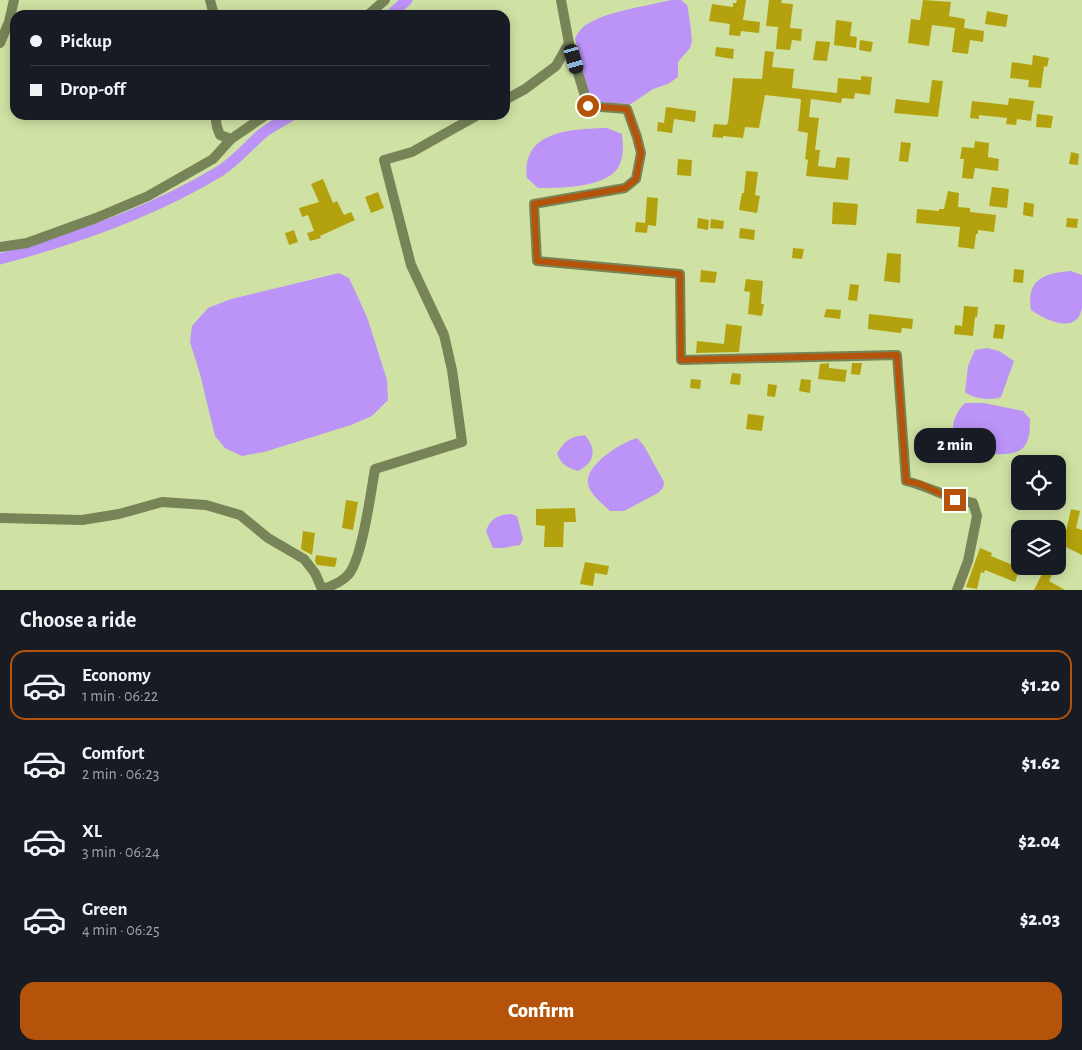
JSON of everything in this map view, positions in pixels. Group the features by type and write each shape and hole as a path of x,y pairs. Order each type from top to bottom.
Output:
{"street":[{"path":"374,10 385,0"},
{"path":"561,0 569,43 588,106 627,109 641,153 636,179 625,188 534,204 537,261 680,274 681,360 897,355 906,481 920,484 955,500 972,503 977,516 968,561 957,590"},
{"path":"0,43 10,18"},
{"path":"510,97 525,89 556,66 569,43"},
{"path":"216,120 220,135 231,139"},
{"path":"0,247 28,243 96,218 148,196 212,159 231,139 259,120"},
{"path":"0,518 82,520 119,514 162,502 206,505 240,516 268,538 304,559 315,573 322,590 337,585 350,574 361,542 375,469 462,442 452,370 444,336 410,266 384,160 412,152 469,120"}],"shaded area":[{"path":"671,0 681,0 687,5 692,41 690,48 678,62 678,77 668,84 653,89 631,104 597,102 589,97 575,38 581,29 590,22 612,14"},
{"path":"607,128 622,134 623,149 620,164 615,172 606,178 571,187 538,188 527,178 527,162 532,150 541,141 552,135 579,129"},
{"path":"1071,271 1082,275 1082,307 1079,316 1074,321 1060,323 1052,321 1031,310 1031,291 1039,280 1045,276"},
{"path":"339,273 349,278 367,317 387,380 388,400 372,416 351,425 264,452 242,456 225,448 215,436 190,342 192,326 208,308 231,299"},
{"path":"987,348 999,351 1014,361 1001,397 987,399 977,398 965,392 968,366 975,350"},
{"path":"965,403 984,403 1023,411 1030,419 1029,435 1025,446 1015,452 997,454 978,450 954,440 954,420"},
{"path":"585,435 593,451 588,464 578,471 565,465 557,453 568,440"},
{"path":"637,438 644,446 664,482 663,488 658,493 624,511 610,511 591,491 588,483 589,476 592,469 606,455 630,440"},
{"path":"511,514 517,516 523,539 520,545 493,548 486,531 490,523 502,515"}],"building":[{"path":"737,0 746,0 743,20 760,22 759,33 741,31 740,36 729,35 730,24 709,21 712,4 733,7 733,3 736,3"},
{"path":"769,0 782,0 781,3 793,4 790,28 802,29 801,41 792,40 790,50 776,49 778,27 766,26"},
{"path":"923,0 951,2 949,16 965,19 964,28 984,31 983,42 970,40 968,54 952,52 955,28 932,25 929,46 908,43 911,19 920,20"},
{"path":"987,11 1008,15 1006,27 985,24"},
{"path":"836,20 852,22 850,36 857,37 856,48 834,45"},
{"path":"860,40 873,42 871,52 859,50"},
{"path":"816,41 830,42 827,61 813,60"},
{"path":"716,47 734,49 733,59 715,56"},
{"path":"765,51 774,52 772,67 794,69 792,88 837,93 838,78 861,80 861,76 872,77 870,95 855,93 854,99 842,98 841,103 811,99 809,117 819,118 815,150 820,150 818,166 835,168 837,157 850,158 848,180 806,176 808,160 805,159 808,133 798,131 800,99 765,95 759,128 745,127 743,138 712,137 714,124 726,125 728,123 733,78 762,79"},
{"path":"1033,55 1049,58 1047,67 1044,66 1041,88 1028,87 1029,80 1010,78 1012,62 1032,65"},
{"path":"932,80 943,81 938,117 894,113 896,99 929,103"},
{"path":"1009,98 1034,101 1031,121 1017,119 1016,125 1006,124 1007,118 979,115 979,119 970,118 972,101 1008,105"},
{"path":"666,107 696,111 695,122 674,119 672,133 657,131 658,122 664,123"},
{"path":"1037,114 1053,116 1051,128 1036,127"},
{"path":"975,141 989,143 988,157 999,159 998,171 975,168 973,179 962,178 964,159 960,159 962,147 974,148"},
{"path":"901,142 911,143 908,162 899,161"},
{"path":"1071,152 1079,154 1078,165 1069,164"},
{"path":"678,159 692,160 691,176 677,175"},
{"path":"746,171 758,172 755,195 760,196 757,213 739,210 742,193 744,193"},
{"path":"323,179 333,203 337,201 344,215 351,212 355,220 320,236 321,238 310,241 307,233 314,231 308,215 302,217 299,208 319,202 311,184"},
{"path":"992,187 1009,189 1007,208 989,206"},
{"path":"948,191 959,193 958,207 970,208 970,212 996,215 994,232 978,230 974,249 958,247 960,227 916,223 917,209 939,211 939,209 944,209"},
{"path":"378,192 384,208 371,213 365,197"},
{"path":"647,197 658,198 656,226 648,225 647,233 635,232 636,222 645,223"},
{"path":"833,202 858,204 856,225 832,224"},
{"path":"1024,202 1034,204 1033,217 1023,215"},
{"path":"698,218 709,220 708,230 697,228"},
{"path":"1067,218 1078,219 1077,228 1066,227"},
{"path":"711,219 724,221 723,229 710,228"},
{"path":"740,228 755,230 754,240 739,238"},
{"path":"294,230 298,242 289,245 285,233"},
{"path":"793,248 804,249 802,259 792,258"},
{"path":"887,253 901,254 900,283 884,281"},
{"path":"1014,269 1024,270 1023,283 1013,282"},
{"path":"701,270 717,272 715,283 700,282"},
{"path":"746,279 763,281 761,304 764,304 762,316 748,314 750,292 744,291"},
{"path":"850,284 859,285 857,301 848,300"},
{"path":"964,306 978,307 973,336 954,334 955,325 962,326"},
{"path":"826,309 841,310 840,319 824,317"},
{"path":"869,314 913,319 912,329 902,328 901,333 868,329"},
{"path":"726,324 742,326 739,352 696,353 697,341 724,344"},
{"path":"995,324 1005,325 1003,339 993,338"},
{"path":"829,363 829,368 847,370 845,382 818,379 820,364"},
{"path":"852,363 862,363 860,375 851,374"},
{"path":"732,373 741,374 740,385 730,384"},
{"path":"691,379 701,380 700,389 690,388"},
{"path":"801,379 811,380 810,393 799,391"},
{"path":"768,384 777,385 775,397 767,396"},
{"path":"748,414 764,416 762,431 746,429"},
{"path":"346,500 358,502 353,530 342,528"},
{"path":"575,508 576,522 564,522 563,547 544,547 545,526 536,525 536,509"},
{"path":"1071,509 1080,511 1076,528 1082,530 1082,555 1066,547 1066,532"},
{"path":"303,531 315,533 312,555 301,549"},
{"path":"980,548 992,553 991,556 1011,564 1011,575 1018,575 1015,582 985,570 984,573 981,572 977,589 966,587"},
{"path":"316,555 337,558 335,567 317,565 315,561"},
{"path":"585,562 609,566 607,575 595,573 593,586 580,584"},
{"path":"1042,575 1052,575 1049,581 1065,590 1034,590"}],"waterway":[{"path":"396,10 407,0"},
{"path":"0,259 57,243 141,212 168,199 226,167 263,133 284,120"}],"route":[{"path":"588,106 627,109 641,153 636,179 625,188 534,204 537,261 680,274 681,360 897,355 906,481 920,484 955,500"}]}
